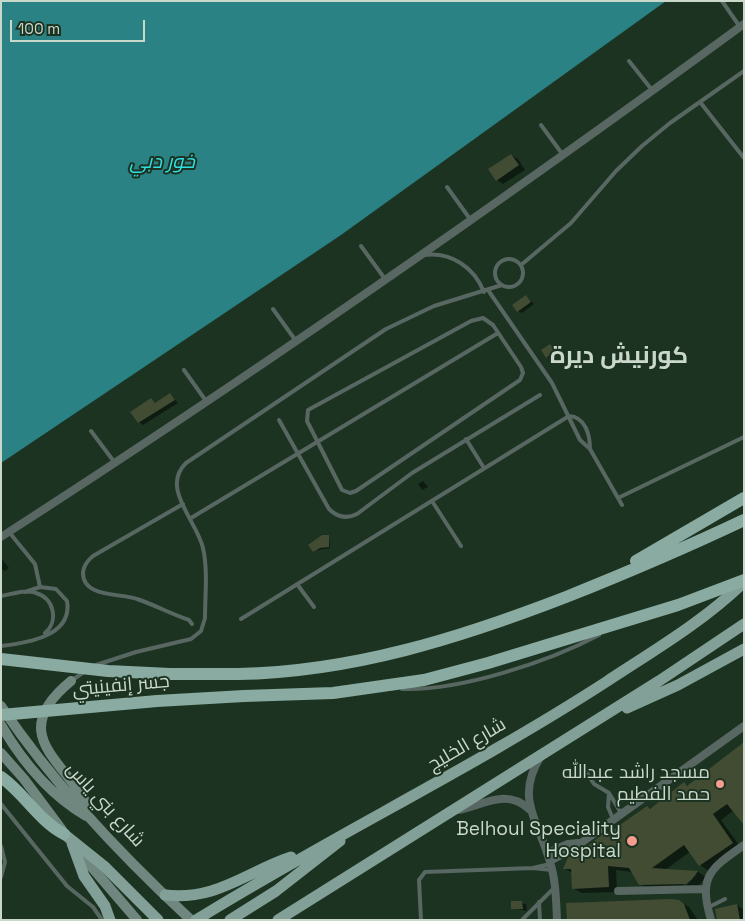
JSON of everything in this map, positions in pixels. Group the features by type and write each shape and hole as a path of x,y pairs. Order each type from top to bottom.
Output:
{"highway":[{"path":"565,597 660,548 744,498"},
{"path":"565,597 655,561 744,520"},
{"name":"جسر إنفينيتي","path":"1,716 157,700 324,694 378,688 456,672 685,602 744,581"},
{"name":"جسر إنفينيتي","path":"1,659 108,671 170,674 238,674 297,671 385,656 477,630 565,597"},
{"path":"1,777 17,789 44,820 68,838"}],"main road":[{"name":"شارع الخليج","path":"196,920 312,850 488,754 575,702 688,628 717,607 744,581"},
{"path":"278,920 691,661 744,624"},
{"path":"604,716 663,692 744,649"},
{"path":"71,681 52,698 46,710 43,738 50,756 82,796 94,820"},
{"name":"شارع بني ياس","path":"1,706 33,750 94,820 191,920"},
{"path":"1,725 13,744 41,779 74,809 94,820"},
{"path":"3,755 99,878 137,920"},
{"path":"230,920 297,876 356,826"},
{"path":"68,838 84,876 105,906 110,920"},
{"path":"68,838 98,860 158,920"},
{"path":"165,895 191,896 216,891 268,866 312,850"},
{"path":"290,920 298,908"}],"street":[{"path":"1,537 207,402 296,341 563,154 742,25"},
{"path":"550,862 568,844 578,843 744,726"},
{"path":"542,755 531,776 528,793 529,809 550,862 555,887 558,920"},
{"path":"451,811 500,798 516,800 529,809"},
{"path":"710,920 704,889 712,870 744,845"},
{"path":"618,891 704,889"}],"lane":[{"path":"722,1 742,25"},
{"path":"629,61 652,90"},
{"path":"521,265 571,223 616,171 642,146 744,71"},
{"path":"700,102 744,158"},
{"path":"541,125 563,154"},
{"path":"447,187 470,219"},
{"path":"361,246 385,279"},
{"path":"420,255 440,255 458,261 471,271 552,383 580,440 590,449 622,505"},
{"path":"71,681 101,663 190,639 201,631 205,618 205,560 201,542 177,490 176,480 182,466 386,329 434,306 502,285 518,284 523,277 521,265 511,259 499,263 496,274 502,285"},
{"path":"273,309 296,341"},
{"path":"480,318 488,321 498,334 522,370 520,380 356,491 350,493 342,490 306,418 306,412 312,406 473,320 480,318"},
{"path":"190,518 498,334"},
{"path":"184,370 207,402"},
{"path":"279,420 329,509 338,516 346,517 357,514 412,473 540,395"},
{"path":"241,619 568,416 576,417 584,424 590,449"},
{"path":"91,430 115,463"},
{"path":"618,498 744,437"},
{"path":"466,439 484,468"},
{"path":"432,501 461,546"},
{"path":"183,504 93,556 84,566 84,576 87,584 94,590 137,599 189,620 192,624"},
{"path":"9,532 34,564 40,587"},
{"path":"297,584 314,607"},
{"path":"1,596 40,587 52,588 62,594 68,609 63,625 42,636 1,646"},
{"path":"25,592 34,592 43,596 50,603 54,612 49,630 42,636"},
{"path":"582,767 594,784 608,793 621,813"},
{"path":"608,793 608,807 612,819"},
{"path":"1,804 67,886 93,907 102,920"},
{"path":"1,846 5,862 1,877"},
{"path":"421,920 419,880 425,872 532,868 550,862"},
{"path":"522,920 555,887"},
{"path":"707,908 725,899"},
{"path":"539,902 540,920"}],"water":[{"name":"خور دبي","path":"1,1 666,1 341,235 1,463"}],"building":[{"path":"511,154 519,165 496,181 488,169"},
{"path":"526,295 531,302 517,312 512,305"},
{"path":"550,344 555,351 546,358 541,350"},
{"path":"170,393 175,400 138,423 130,412 151,398 155,403"},
{"path":"322,535 329,535 329,547 320,548 313,552 308,545"},
{"path":"744,742 744,825 727,804 713,814 733,843 699,866 684,845 652,868 698,871 692,879 686,884 639,885 629,868 608,866 609,887 572,889 571,869 563,869 568,857 580,852 604,833 607,834 647,806 650,809 684,782 687,786"},
{"path":"679,900 684,904 690,920 567,920 566,903"},
{"path":"511,901 522,901 523,909 511,909"},
{"path":"737,904 740,920 717,920 715,909"}],"place":[{"name":"مسجد راشد عبدالله حمد الفطيم","path":"720,784"},
{"name":"Belhoul Speciality Hospital","path":"632,841"}],"district":[{"name":"كورنيش ديرة","path":"619,356"}]}
